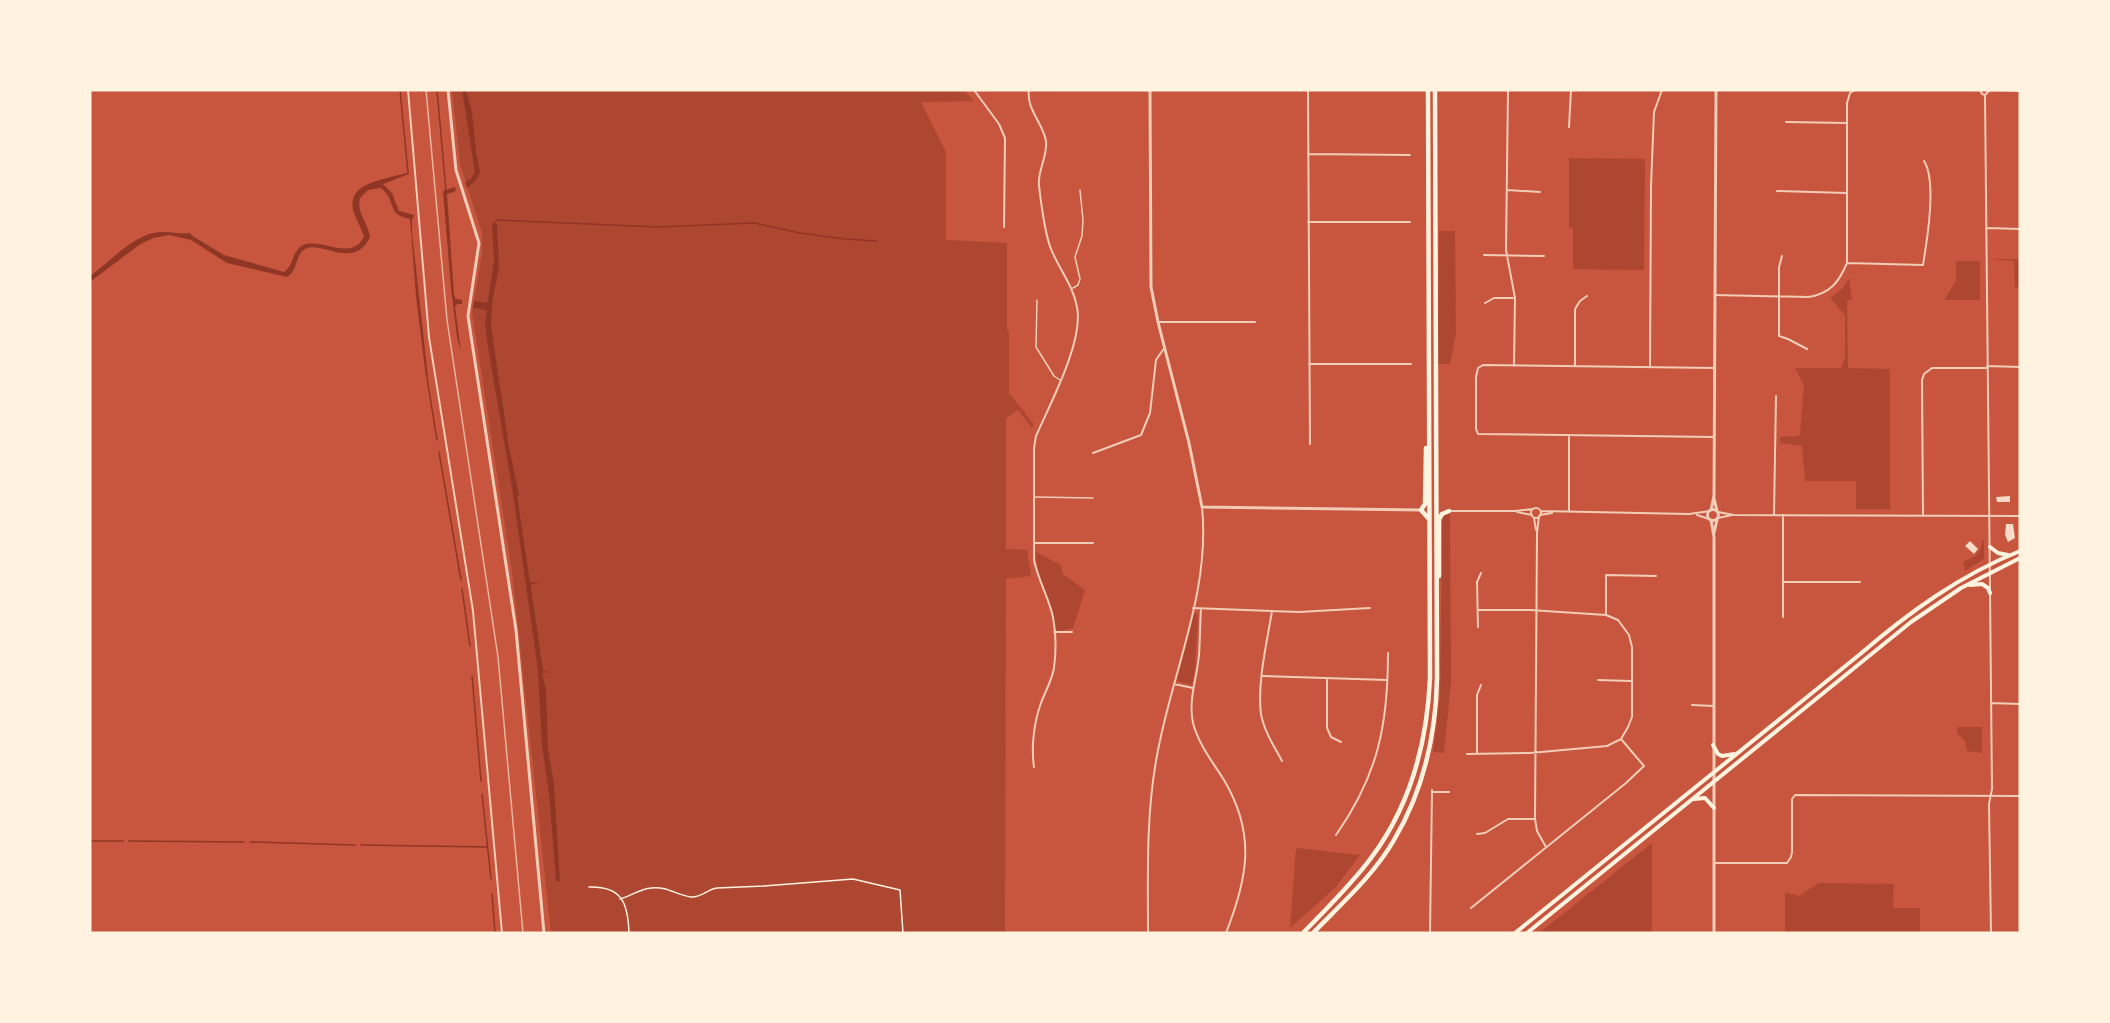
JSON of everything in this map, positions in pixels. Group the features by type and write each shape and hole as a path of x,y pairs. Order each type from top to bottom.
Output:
{"highway":[{"path":"1303,933 1371,859 1396,819 1414,776 1423,744 1428,712 1428,90"},
{"path":"1313,933 1372,871 1394,841 1421,780 1430,746 1436,702 1435,90"},
{"path":"1429,438 1426,446 1425,504 1421,510 1429,519"},
{"path":"1436,500 1442,508 1449,511"},
{"path":"1436,588 1440,572 1439,519 1442,514 1449,511"}],"main road":[{"path":"1990,547 1998,553 2009,555"},
{"path":"1515,933 1901,619 1990,564 2020,551"},
{"path":"1527,933 1911,622 1961,588 2020,558"},
{"path":"1961,588 1976,583 1982,584 1988,588 1990,593"},
{"path":"1713,745 1722,756 1738,753"},
{"path":"1691,800 1705,798 1714,808"}],"street":[{"path":"408,90 429,337 473,611 502,933"},
{"path":"448,90 456,170 478,235 478,252 468,316 516,630 544,933"},
{"path":"974,90 999,124 1005,138 1004,227"},
{"path":"1029,90 1030,106 1046,141 1038,183 1050,248 1072,288 1078,309 1075,343 1036,436 1034,560 1037,575 1053,616 1054,668 1040,705 1036,725 1034,767"},
{"path":"1148,933 1149,809 1156,758 1203,560 1202,507 1151,287 1150,90"},
{"path":"1308,90 1310,444"},
{"path":"1508,90 1507,256 1515,298 1514,366"},
{"path":"1569,127 1571,90"},
{"path":"1650,367 1651,186 1654,112 1662,90"},
{"path":"1713,537 1718,519 1714,496 1716,90"},
{"path":"1715,295 1818,296 1837,284 1848,263 1848,96 1855,90"},
{"path":"1980,90 1985,95 1987,228 1991,933"},
{"path":"1985,95 1990,90 2020,91"},
{"path":"1786,122 1847,123"},
{"path":"1308,154 1410,155"},
{"path":"1848,263 1923,265 1929,232 1929,175 1924,161"},
{"path":"1507,190 1540,192"},
{"path":"1777,191 1847,193"},
{"path":"1308,222 1410,222"},
{"path":"1987,228 2020,229"},
{"path":"1484,255 1544,256"},
{"path":"1782,256 1779,267 1779,336 1806,350"},
{"path":"1575,366 1575,309 1587,296"},
{"path":"1485,303 1494,298 1515,298"},
{"path":"1158,322 1255,322"},
{"path":"1093,453 1141,435 1150,413 1156,360 1165,347"},
{"path":"1309,364 1411,364"},
{"path":"1714,437 1478,434 1476,429 1478,368 1483,365 1715,368"},
{"path":"1923,516 1922,380 1924,374 1932,368 2020,367"},
{"path":"1774,515 1774,405 1776,396"},
{"path":"1569,436 1569,512"},
{"path":"1714,496 1710,511 1713,537 1714,933"},
{"path":"1202,507 1421,510"},
{"path":"1449,511 1515,511 1538,508 1541,511 1554,512 1695,514 1717,511 1734,514 1774,515 2020,516"},
{"path":"1533,509 1537,533"},
{"path":"1515,511 1540,516 1554,512"},
{"path":"1541,511 1537,533 1535,819 1537,831 1546,847"},
{"path":"1695,514 1710,520 1734,514"},
{"path":"1783,515 1783,617"},
{"path":"1035,543 1093,543"},
{"path":"1478,627 1477,582 1481,573"},
{"path":"1606,615 1606,575 1656,576"},
{"path":"1783,582 1860,582"},
{"path":"1192,608 1272,611 1370,608"},
{"path":"1201,609 1199,655 1191,703 1193,722 1201,746 1237,804 1246,838 1247,859 1244,877 1226,933"},
{"path":"1467,754 1600,747 1621,739 1632,717 1632,647 1629,635 1618,620 1606,615 1478,610"},
{"path":"1272,611 1260,699 1261,715 1267,735 1282,760"},
{"path":"1054,632 1072,632"},
{"path":"1336,835 1352,813 1373,765 1382,735 1387,698 1388,653"},
{"path":"1263,676 1387,680"},
{"path":"1327,679 1327,728 1331,737 1341,742"},
{"path":"1598,680 1631,681"},
{"path":"1174,684 1193,688"},
{"path":"1477,753 1477,694 1481,686"},
{"path":"1991,703 2020,704"},
{"path":"1692,705 1714,706"},
{"path":"1471,908 1644,766 1621,739"},
{"path":"1430,933 1432,791 1449,792"},
{"path":"1714,863 1783,863 1790,860 1793,797 1795,795 2020,796"},
{"path":"1477,834 1485,833 1508,819 1535,819"}],"lane":[{"path":"1072,288 1078,285 1080,279 1075,257 1083,228 1080,190"},
{"path":"1037,300 1036,347 1054,376 1060,380"},
{"path":"1034,497 1093,498"}],"path":[{"path":"620,899 650,888 664,888 690,897 699,897 717,888 858,879 900,890 903,933"},
{"path":"589,887 606,888 620,899 628,911 629,933"}],"shaded area":[{"path":"452,90 964,90 974,101 921,102 946,152 946,240 1007,243 1009,393 1034,424 1032,428 1018,410 1006,418 1006,549 1027,550 1031,576 1006,579 1005,933 551,933 512,572 472,312 482,253 482,233 460,164"},
{"path":"462,90 466,90 472,112 480,171 477,179 467,188 465,182 471,179 475,172"},
{"path":"1569,158 1645,159 1644,270 1573,269 1573,228 1569,227"},
{"path":"409,174 383,184 392,193 399,211 414,215 412,233 428,377 426,377 416,296 410,219 394,211 389,198 381,188 368,190 360,198 361,213 370,237 363,247 355,252 347,253 312,247 305,249 293,271 287,277 227,263 191,240 169,235 153,238 139,245 90,282 90,276 136,240 158,232 191,233 224,255 284,272 302,245 314,244 346,248 359,243 364,236 353,209 356,193 371,183"},
{"path":"455,187 456,191 447,194 454,295 456,299 462,300 462,304 455,306 461,352 451,288 443,191"},
{"path":"492,223 497,224 499,267 492,303 491,326 509,447 519,495 517,496 530,582 542,583 531,584 531,587 543,671 550,672 542,673 546,689 548,749 554,785 560,881 556,881 549,793 542,745 538,670 513,494 487,341 485,322 487,310 473,308 474,301 486,303 488,300 494,260"},
{"path":"1439,231 1455,231 1456,334 1450,364 1438,364"},
{"path":"1988,259 2020,259 2020,284 2015,290 2014,261"},
{"path":"1956,261 1980,261 1980,300 1944,300 1956,281"},
{"path":"1849,278 1852,300 1847,300 1848,368 1890,369 1890,509 1856,509 1856,481 1805,481 1802,446 1780,443 1780,437 1800,434 1804,385 1795,368 1841,368 1845,357 1845,315 1830,298 1843,288"},
{"path":"1450,512 1451,683 1444,753 1433,752 1440,696 1442,523 1444,516"},
{"path":"1984,540 1984,559 1965,571 1963,562 1977,554"},
{"path":"1036,552 1061,565 1063,574 1085,590 1073,628 1055,632"},
{"path":"1194,613 1198,614 1192,685 1177,681"},
{"path":"1957,727 1982,727 1982,753 1967,751 1965,741 1957,733"},
{"path":"1652,843 1652,933 1539,933"},
{"path":"1296,848 1360,855 1336,887 1290,928"},
{"path":"1819,883 1894,884 1893,908 1920,908 1920,933 1785,933 1785,892 1799,896"}],"building":[{"path":"2010,496 2010,502 1997,502 1996,497"},
{"path":"2006,524 2013,524 2015,538 2008,542 2005,535"},
{"path":"1970,541 1978,549 1974,554 1965,546"}],"waterway":[{"path":"400,90 408,173"},
{"path":"437,90 446,191"},
{"path":"495,223 497,220 658,227 754,223 800,233 877,241"},
{"path":"427,378 437,440"},
{"path":"439,452 461,580"},
{"path":"462,589 470,646"},
{"path":"472,676 481,781"},
{"path":"482,794 491,879"},
{"path":"90,841 123,841"},
{"path":"129,841 244,842"},
{"path":"250,842 355,845"},
{"path":"361,845 487,847"},
{"path":"492,894 495,933"}],"railway":[{"path":"426,90 447,320 498,657 523,933"}]}
